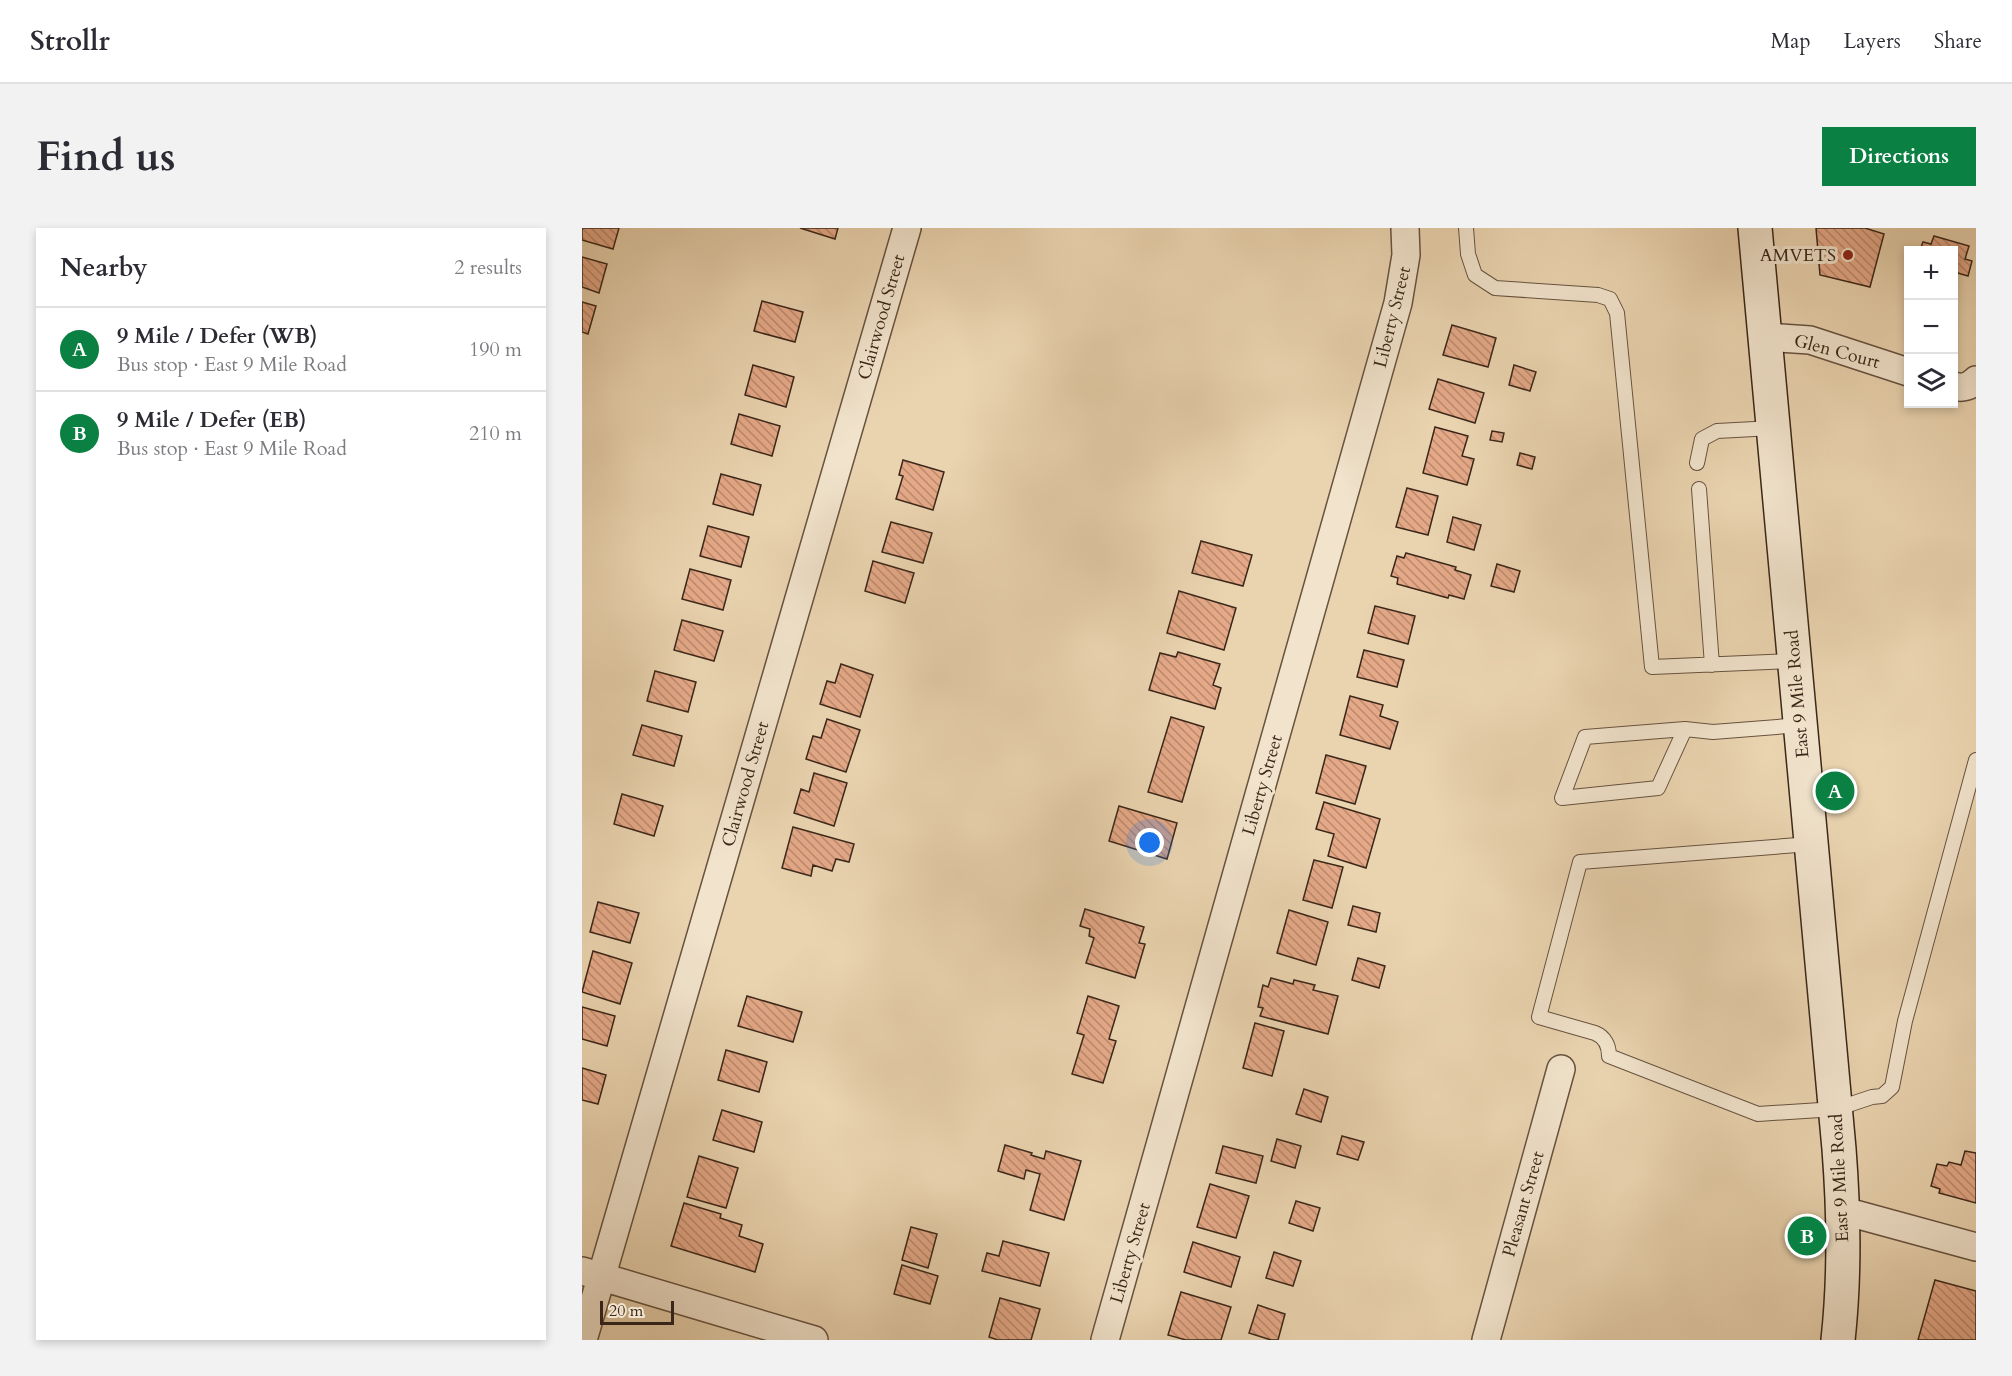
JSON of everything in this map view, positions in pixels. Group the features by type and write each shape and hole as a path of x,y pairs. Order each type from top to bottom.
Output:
{"main road":[{"name":"East 9 Mile Road","path":"1755,228 1844,1211 1838,1340"}],"street":[{"name":"Clairwood Street","path":"583,1340 591,1274 907,228"},
{"name":"Liberty Street","path":"1105,1340 1398,303 1406,255 1405,228"},
{"name":"Glen Court","path":"1764,337 1809,340 1904,371"},
{"name":"Pleasant Street","path":"1486,1340 1561,1069"},
{"path":"1844,1211 1976,1247"},
{"path":"591,1274 814,1340"}],"lane":[{"path":"1466,228 1468,254 1475,275 1495,288 1598,294 1611,299 1617,313 1652,668 1794,661"},
{"path":"1697,463 1702,439 1717,431 1773,428"},
{"path":"1699,489 1712,665"},
{"path":"1685,729 1658,788 1562,798 1585,737 1685,729 1713,732 1801,725"},
{"path":"1811,844 1580,862 1539,1017 1602,1036 1609,1050 1609,1056 1758,1114 1836,1109 1882,1096 1892,1087 1905,1021 1976,760"}],"building":[{"path":"582,228 619,228 613,249 582,240"},
{"path":"800,228 838,228 835,239"},
{"name":"AMVETS","path":"1816,228 1865,228 1884,234 1870,287 1820,275"},
{"path":"1934,236 1969,246 1965,259 1972,261 1968,276 1958,273 1958,246 1922,246 1923,242 1931,244"},
{"path":"582,257 607,264 599,293 582,287"},
{"path":"762,301 803,312 795,342 754,331"},
{"path":"582,302 596,306 588,334 582,332"},
{"path":"1452,325 1496,338 1488,367 1443,355"},
{"path":"753,365 794,377 786,407 745,395"},
{"path":"1514,365 1536,372 1530,391 1509,385"},
{"path":"1438,379 1484,393 1475,423 1429,409"},
{"path":"739,414 780,426 772,456 731,444"},
{"path":"1435,427 1468,436 1462,456 1474,459 1467,485 1423,473"},
{"path":"1492,431 1504,433 1502,442 1490,440"},
{"path":"1520,453 1535,457 1532,469 1517,465"},
{"path":"903,460 944,472 933,510 896,499 903,476 899,475"},
{"path":"721,474 761,485 753,515 713,504"},
{"path":"1407,488 1438,496 1428,535 1396,527"},
{"path":"1453,517 1481,525 1474,550 1447,542"},
{"path":"891,522 932,533 923,563 882,552"},
{"path":"708,526 749,537 741,567 700,556"},
{"path":"1201,541 1252,555 1243,586 1192,573"},
{"path":"1406,553 1456,567 1455,570 1471,575 1464,599 1449,595 1448,598 1397,584 1398,578 1391,576 1397,556 1404,558"},
{"path":"873,561 914,573 905,603 865,591"},
{"path":"1497,564 1520,571 1514,592 1491,586"},
{"path":"690,569 731,580 723,610 682,599"},
{"path":"1179,591 1236,608 1224,650 1167,633"},
{"path":"1375,606 1415,616 1408,644 1368,633"},
{"path":"682,620 723,631 714,661 674,650"},
{"path":"1364,650 1404,660 1397,687 1357,677"},
{"path":"1178,652 1220,664 1213,685 1221,688 1215,709 1149,690 1160,653 1176,657"},
{"path":"841,664 873,675 860,717 820,704 827,681 835,683"},
{"path":"655,671 696,682 688,712 647,701"},
{"path":"1350,696 1383,705 1380,716 1398,722 1390,749 1340,735"},
{"path":"1171,717 1204,727 1182,802 1148,792"},
{"path":"827,719 860,730 846,772 806,759 813,736 821,738"},
{"path":"642,725 682,736 674,766 633,755"},
{"path":"1326,755 1366,766 1355,804 1316,793"},
{"path":"814,773 847,783 834,826 794,813 801,789 809,792"},
{"path":"622,794 663,806 654,836 614,824"},
{"path":"1324,802 1380,819 1366,868 1328,856 1334,834 1316,829"},
{"path":"1119,806 1177,823 1167,859 1109,841"},
{"path":"793,827 854,844 849,862 836,859 832,871 813,865 811,876 782,868"},
{"path":"1314,860 1343,867 1332,908 1303,900"},
{"path":"598,902 639,913 630,943 590,932"},
{"path":"1353,906 1380,913 1376,932 1348,925"},
{"path":"1085,909 1144,927 1139,943 1145,944 1135,978 1086,963 1094,938 1089,936 1090,929 1080,926"},
{"path":"1289,910 1328,922 1316,965 1277,953"},
{"path":"593,951 632,963 620,1004 582,992"},
{"path":"1358,958 1385,966 1379,988 1352,980"},
{"path":"1271,978 1293,984 1294,980 1315,985 1313,990 1338,996 1328,1034 1260,1016 1263,1008 1258,1007 1263,985 1268,987"},
{"path":"747,996 802,1012 793,1042 738,1026"},
{"path":"1088,996 1119,1006 1109,1039 1116,1041 1103,1083 1072,1074 1084,1035 1077,1033"},
{"path":"582,1007 615,1016 607,1046 582,1039"},
{"path":"1255,1023 1284,1031 1272,1076 1243,1068"},
{"path":"726,1050 767,1062 759,1092 718,1080"},
{"path":"582,1068 606,1075 598,1104 582,1100"},
{"path":"1304,1089 1328,1097 1321,1122 1296,1114"},
{"path":"722,1110 762,1122 754,1152 713,1140"},
{"path":"1342,1136 1364,1142 1358,1160 1337,1154"},
{"path":"1277,1139 1301,1146 1295,1168 1271,1161"},
{"path":"1005,1145 1044,1159 1046,1151 1081,1161 1064,1220 1030,1210 1040,1174 1026,1170 1024,1179 998,1171"},
{"path":"1223,1146 1263,1156 1256,1183 1216,1173"},
{"path":"1965,1151 1976,1153 1976,1203 1939,1193 1940,1189 1931,1186 1937,1164 1947,1166 1949,1162 1961,1165"},
{"path":"699,1156 738,1168 726,1208 687,1197"},
{"path":"1210,1184 1249,1196 1236,1238 1197,1227"},
{"path":"1296,1201 1320,1208 1313,1231 1289,1223"},
{"path":"684,1203 721,1214 720,1218 742,1225 739,1236 763,1244 755,1272 671,1246"},
{"path":"911,1227 937,1234 928,1268 902,1260"},
{"path":"1003,1241 1049,1253 1040,1286 982,1271 987,1253 999,1256"},
{"path":"1193,1242 1240,1257 1231,1287 1184,1272"},
{"path":"1274,1252 1301,1261 1293,1286 1266,1278"},
{"path":"902,1265 938,1276 930,1304 894,1294"},
{"path":"1935,1280 1976,1291 1976,1340 1918,1340"},
{"path":"1181,1292 1231,1307 1221,1340 1186,1340 1168,1335"},
{"path":"1000,1298 1040,1309 1031,1340 998,1340 989,1337"},
{"path":"1258,1305 1285,1314 1278,1340 1249,1333"}],"place":[{"name":"AMVETS","path":"1848,255"},
{"name":"9 Mile / Defer (WB)","path":"1835,791"},
{"name":"9 Mile / Defer (EB)","path":"1807,1236"}]}
